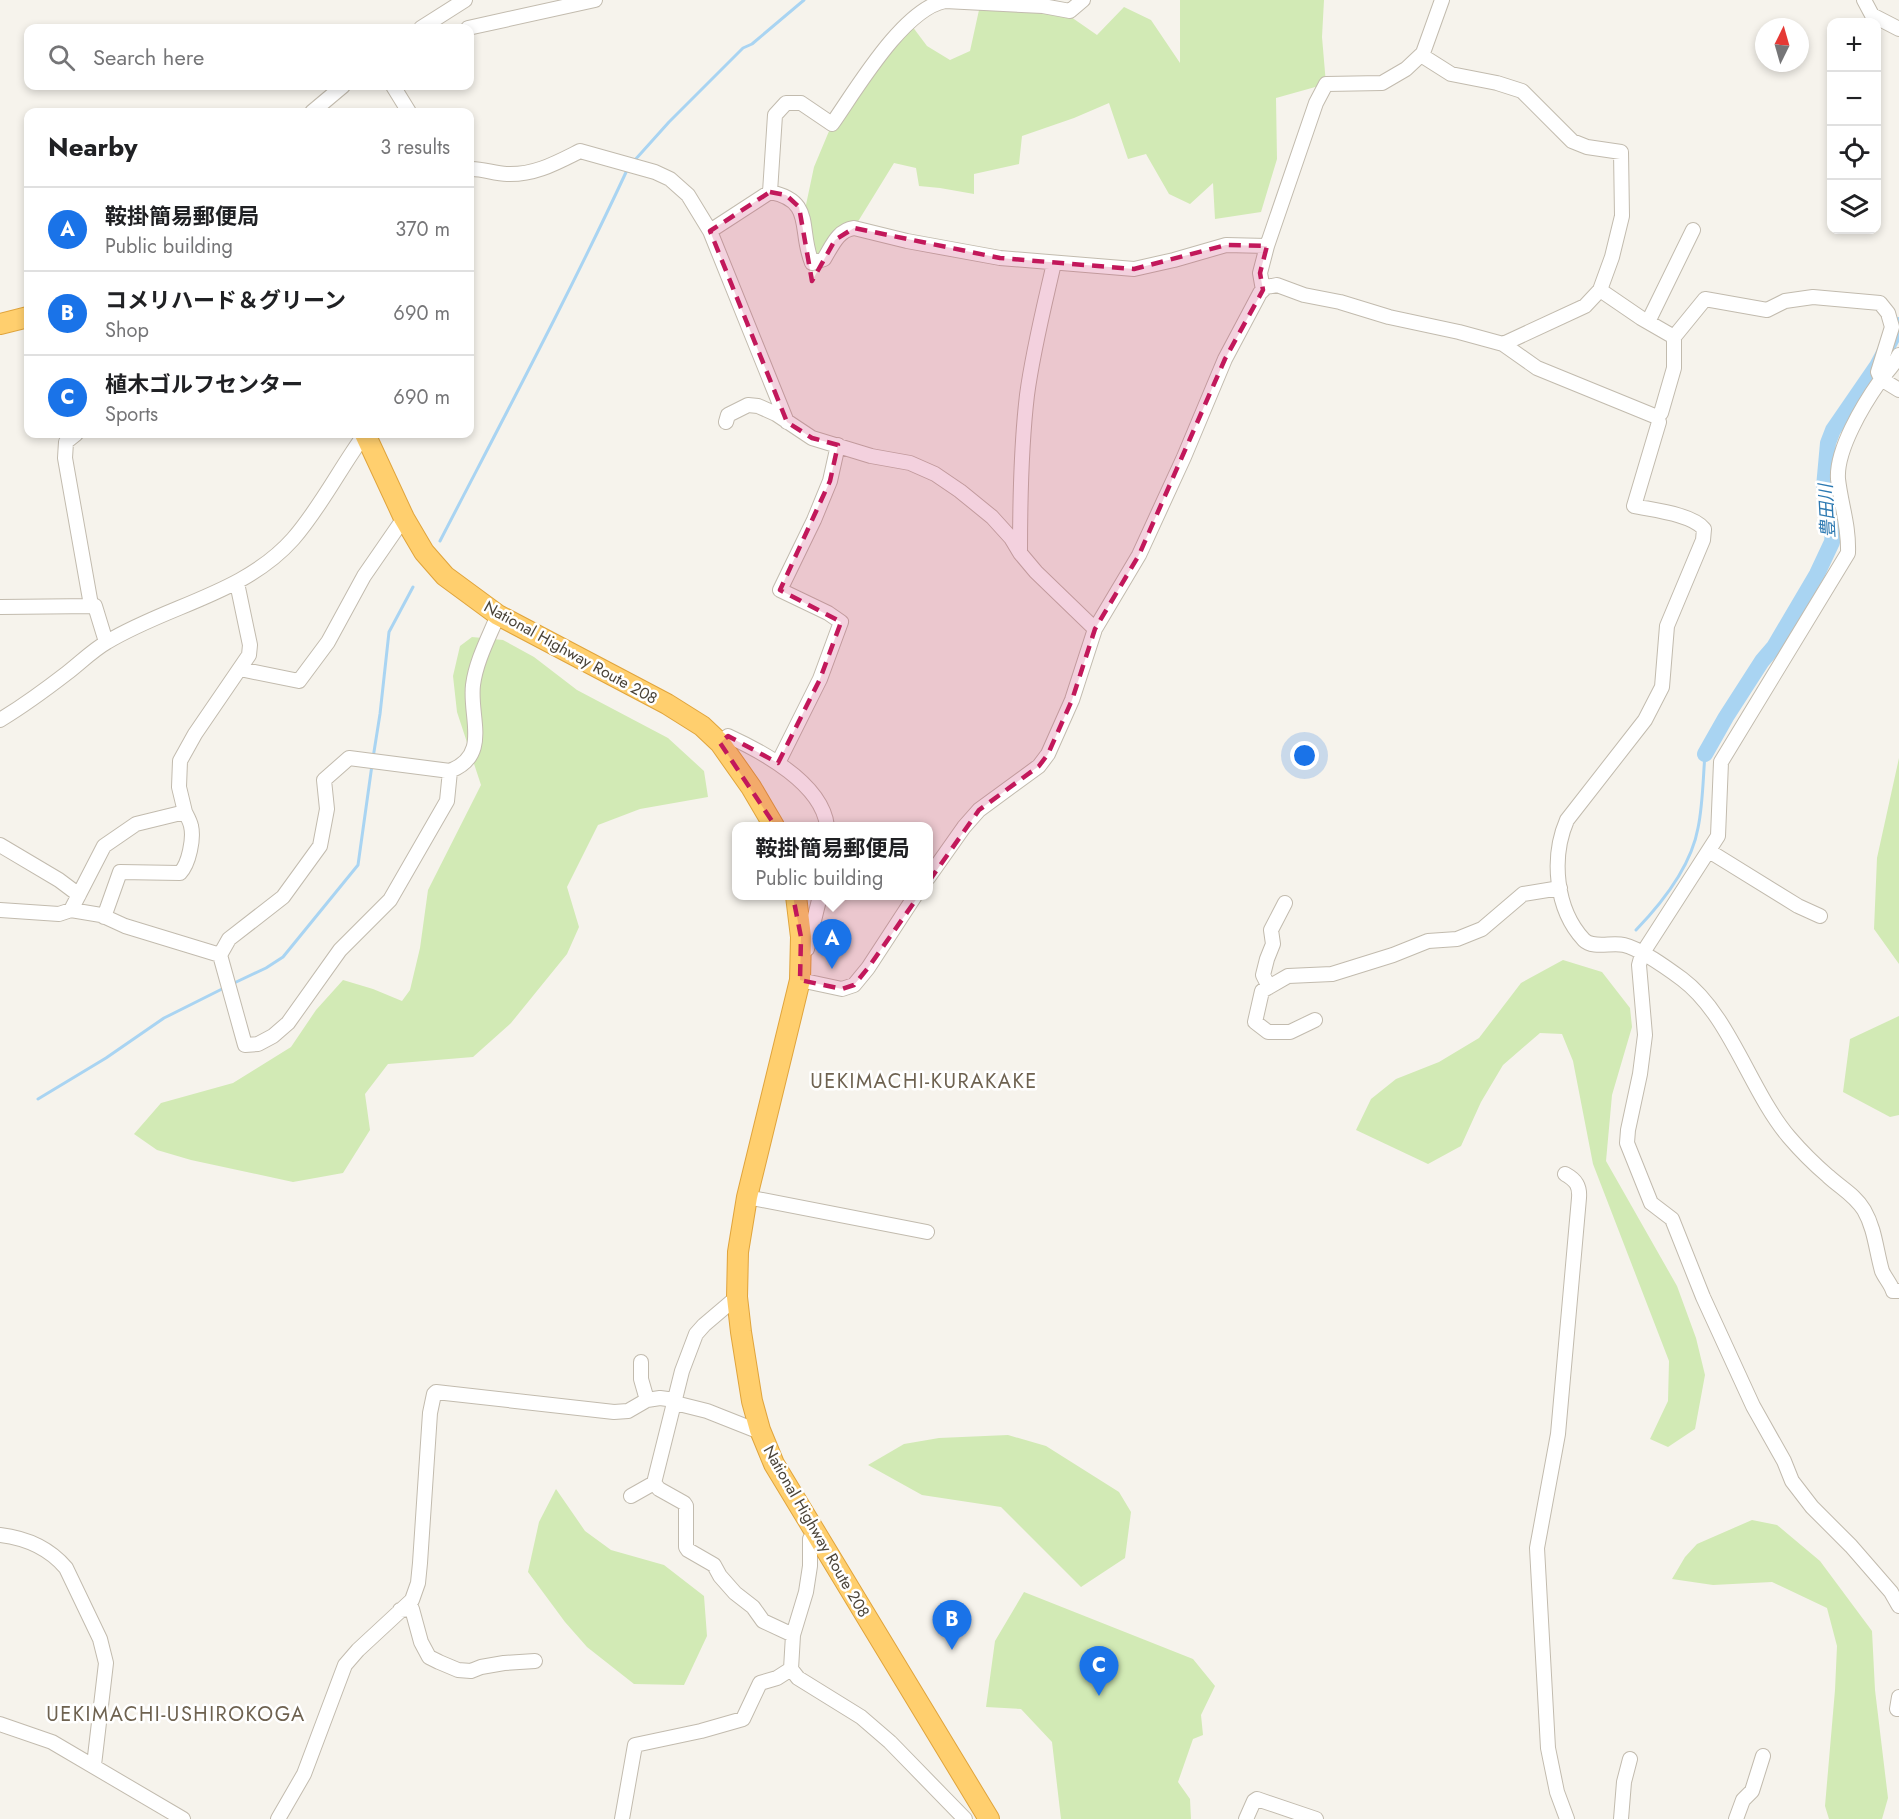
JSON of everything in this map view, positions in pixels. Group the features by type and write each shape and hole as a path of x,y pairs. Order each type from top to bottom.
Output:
{"highway":[{"path":"0,324 24,318"},
{"name":"National Highway Route 208","path":"367,438 404,518 424,552 446,576 498,615 667,704 702,726 720,743 751,787 772,822"},
{"name":"National Highway Route 208","path":"796,900 801,937 800,980 747,1197 738,1252 737,1298 742,1344 760,1430 774,1464 989,1819"}],"street":[{"path":"427,24 465,0"},
{"path":"474,27 594,0"},
{"path":"1048,0 1061,10"},
{"path":"770,192 775,115 779,108 786,103 801,103 832,124 886,47 914,18 935,3 945,1 1043,6 1070,11 1083,0"},
{"path":"1263,290 1260,273 1267,246 1317,103 1326,84 1382,83 1406,69 1421,55 1437,20 1442,0"},
{"path":"1864,0 1872,15 1899,29"},
{"path":"1421,55 1451,74 1497,83 1522,91 1572,141 1587,147 1621,152 1622,216 1612,257 1600,290 1585,306 1503,344"},
{"path":"317,108 338,90"},
{"path":"395,90 407,108"},
{"path":"474,170 522,174 546,169 580,151 655,172 670,179 688,195 710,231 787,422"},
{"path":"710,231 770,192 786,195 800,207 807,252 812,262 824,259 835,240 846,229 854,228 907,241 1000,258 1134,269 1226,245 1267,246"},
{"path":"1648,322 1693,230"},
{"path":"1020,553 1020,510 1027,396 1033,357 1054,263"},
{"path":"933,871 979,810 1039,766 1048,754 1072,700 1095,629 1139,555 1191,442 1225,358 1266,287 1277,285 1389,317 1503,344 1537,368 1657,417 1659,423 1634,506 1701,525 1704,529 1703,540 1667,626 1662,687 1656,702 1645,720 1567,820 1561,835 1558,872 1563,902 1572,922 1586,942 1631,947 1684,981 1708,1003 1780,1125 1828,1176 1856,1198 1866,1213 1874,1233 1883,1274 1893,1290 1899,1291"},
{"path":"1600,290 1674,337"},
{"path":"1657,417 1661,413 1674,368 1674,337 1705,299 1767,310 1785,301 1814,297 1880,303 1888,313 1892,327 1878,372 1881,379 1899,390"},
{"path":"1899,355 1881,379 1844,443 1839,462 1838,478 1849,534 1848,553 1721,762 1718,836 1642,954 1640,965 1645,1035 1627,1143 1651,1203 1672,1219 1703,1296 1753,1406 1784,1461 1792,1481 1812,1507 1851,1546 1891,1592 1899,1606"},
{"path":"726,422 728,416 748,405 758,406 776,414 812,438 871,456 910,463 935,474 992,517 1036,572 1095,629"},
{"path":"71,438 66,442 65,458 91,605"},
{"path":"0,720 33,700 106,642 237,583 262,566 293,539 362,438"},
{"path":"777,763 820,679 841,622 828,613 780,590 830,481 838,445"},
{"path":"240,669 299,681 328,642 364,576 404,518"},
{"path":"104,917 120,872 180,873 186,867 192,826 184,812 179,787 180,760 249,655 250,645 237,583"},
{"path":"0,607 95,606 106,642"},
{"path":"450,771 447,801 390,900 340,950 288,1023 273,1036 258,1044 245,1045 220,955 229,939 283,897 320,846 327,808 324,780 349,758 450,771 461,766 468,759 476,741 473,686 479,663 498,615"},
{"path":"720,743 728,736 760,751 777,763 799,780 817,802 826,822"},
{"path":"71,910 104,846 135,824 184,812"},
{"path":"0,845 59,880 79,895"},
{"path":"1709,852 1798,906 1820,916"},
{"path":"1316,1020 1290,1032 1268,1032 1255,1022 1262,991 1288,976 1332,974 1393,955 1428,941 1457,939 1482,929 1523,894 1560,888"},
{"path":"819,900 800,980 842,989 854,985 868,968 912,900"},
{"path":"1269,987 1263,975 1273,944 1271,930 1285,903"},
{"path":"0,910 59,914 71,910 104,917 125,926 220,955"},
{"path":"1565,1174 1574,1179 1579,1191 1558,1434 1537,1548 1548,1748 1557,1792 1567,1819"},
{"path":"747,1197 927,1232"},
{"path":"631,1496 654,1483 682,1371 696,1334 737,1298"},
{"path":"641,1362 641,1379 647,1400"},
{"path":"278,1819 304,1774 345,1665 412,1600 418,1583 430,1413 436,1392 614,1412 628,1411 647,1400 660,1398 707,1411 754,1430 760,1430"},
{"path":"654,1483 659,1489 686,1506 686,1547 688,1550 714,1564 720,1576 763,1621 793,1635"},
{"path":"815,1531 810,1539 810,1566 806,1592 793,1635 791,1669 798,1678 861,1717 890,1742 965,1819"},
{"path":"0,1535 18,1537 58,1559 66,1568 100,1640 106,1663 94,1765"},
{"path":"400,1610 412,1609 421,1642 429,1657 458,1670 471,1671 504,1663 535,1661"},
{"path":"622,1819 635,1745 701,1731 743,1719 760,1683 777,1678 791,1669"},
{"path":"1899,1697 1897,1708 1899,1709"},
{"path":"0,1724 52,1742 183,1819"},
{"path":"1736,1819 1743,1800 1752,1791 1763,1756"},
{"path":"1621,1819 1624,1782 1630,1759"},
{"path":"1246,1819 1257,1799 1316,1819"}],"highlighted area":[{"path":"770,192 786,195 799,207 812,281 835,240 854,228 1000,258 1134,269 1226,245 1267,246 1260,273 1263,290 1225,359 1139,555 1095,629 1072,700 1048,754 1039,766 979,810 868,968 854,985 842,989 800,980 801,937 785,856 772,821 720,743 728,736 778,763 820,679 841,622 780,590 830,481 838,445 812,438 787,422 710,231"}],"green space":[{"path":"1180,0 1324,0 1322,37 1326,84 1276,98 1277,159 1261,212 1215,219 1213,183 1190,204 1169,194 1146,154 1128,159 1109,103 1022,136 1019,164 974,174 974,194 919,186 916,168 894,163 854,228 818,261 803,219 814,167 832,124 912,26 927,46 950,60 970,51 979,10 1061,10 1097,35 1124,7 1151,20 1180,63"},
{"path":"472,637 503,640 534,657 577,690 668,738 704,771 708,797 640,809 598,825 567,887 579,927 567,954 511,1023 473,1057 388,1064 365,1094 370,1130 343,1173 293,1182 191,1160 157,1150 134,1134 161,1103 233,1083 291,1047 316,1010 343,980 402,1001 410,990 420,948 428,890 481,785 457,712 453,676 460,646"},
{"path":"1899,758 1899,964 1874,929 1877,858"},
{"path":"1563,960 1602,972 1630,1008 1632,1027 1612,1095 1606,1161 1677,1286 1696,1338 1705,1375 1695,1429 1668,1447 1650,1439 1668,1401 1669,1361 1593,1164 1573,1061 1562,1034 1540,1033 1503,1065 1481,1102 1461,1146 1428,1164 1356,1130 1371,1099 1396,1079 1439,1062 1479,1038 1521,983"},
{"path":"1899,1016 1899,1115 1890,1117 1843,1092 1850,1039"},
{"path":"1008,1435 1046,1446 1119,1492 1131,1512 1125,1558 1081,1587 1001,1507 922,1495 868,1465 904,1444 939,1438"},
{"path":"556,1489 585,1531 611,1550 664,1565 704,1596 707,1636 684,1685 634,1684 587,1647 565,1622 528,1572 539,1522"},
{"path":"1752,1520 1777,1525 1820,1561 1872,1631 1875,1690 1888,1798 1882,1819 1829,1819 1825,1806 1837,1646 1827,1608 1772,1582 1713,1585 1672,1579 1685,1557 1697,1544"},
{"path":"1024,1592 1193,1659 1215,1686 1201,1715 1203,1735 1193,1739 1178,1782 1190,1799 1191,1819 1061,1819 1052,1742 1021,1709 986,1707 995,1641"}],"waterway":[{"path":"634,161 669,122 743,48 752,44 804,0"},
{"path":"440,541 559,309 628,168"},
{"name":"豊田川","path":"1705,754 1762,661 1774,647 1817,574 1832,542 1833,531 1824,487 1828,443 1833,430 1877,366 1899,325"},
{"path":"373,758 389,632 413,587"},
{"path":"1636,930 1666,896 1689,856 1700,819 1705,754"},
{"path":"232,984 283,957 358,865 372,765"},
{"path":"38,1099 106,1058 164,1018 226,987"}],"place":[{"name":"鞍掛簡易郵便局","path":"832,969"},
{"name":"コメリハード＆グリーン","path":"952,1650"},
{"name":"植木ゴルフセンター","path":"1099,1696"}],"district":[{"name":"UEKIMACHI-KURAKAKE","path":"924,1081"},
{"name":"UEKIMACHI-USHIROKOGA","path":"176,1714"}]}
